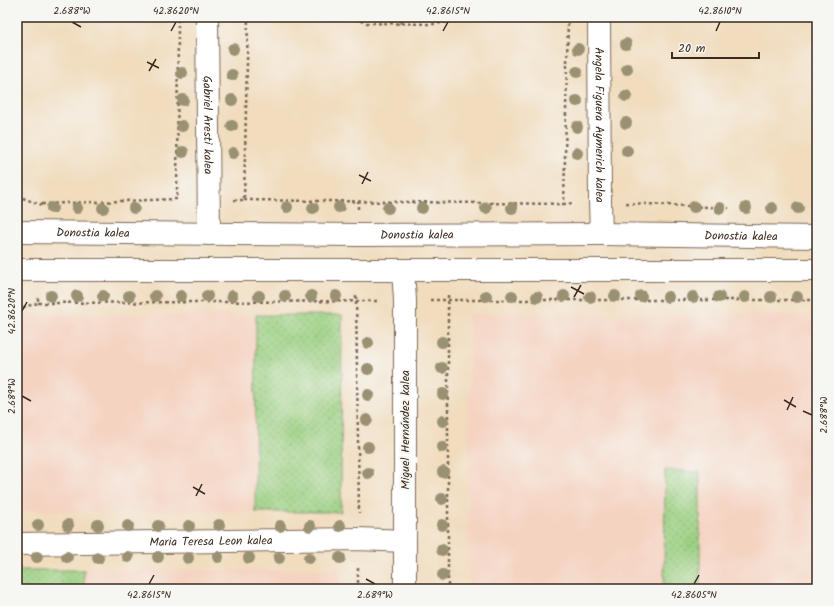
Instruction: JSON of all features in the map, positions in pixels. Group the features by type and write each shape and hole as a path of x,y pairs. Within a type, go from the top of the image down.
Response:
{"street":[{"name":"Gabriel Aresti kalea","path":"207,17 209,234"},
{"name":"Angela Figuera Aymerich kalea","path":"599,17 601,234"},
{"name":"Donostia kalea","path":"17,232 357,235 601,234 817,237"},
{"path":"17,270 817,270"},
{"name":"Miguel Hernández kalea","path":"403,270 405,308 405,589"},
{"name":"Maria Teresa Leon kalea","path":"17,544 359,539 405,541"}],"path":[{"path":"42,204 177,199 178,17"},
{"path":"244,200 248,17"},
{"path":"349,17 367,23 401,24 433,24 484,17"},
{"path":"401,17 401,24"},
{"path":"209,199 564,204"},
{"path":"357,235 358,202"},
{"path":"449,235 451,203"},
{"path":"626,203 729,208"},
{"path":"356,270 359,539 358,589"},
{"path":"448,271 448,589"}],"shaded area":[{"path":"17,314 342,315 341,512 17,511"},
{"path":"469,314 817,315 817,589 468,589"},
{"path":"17,570 340,570 340,589 17,589"}],"green space":[{"path":"256,315 342,315 341,512 255,512"},
{"path":"665,470 700,472 700,589 664,589"},
{"path":"17,570 84,570 84,589 17,589"}]}
